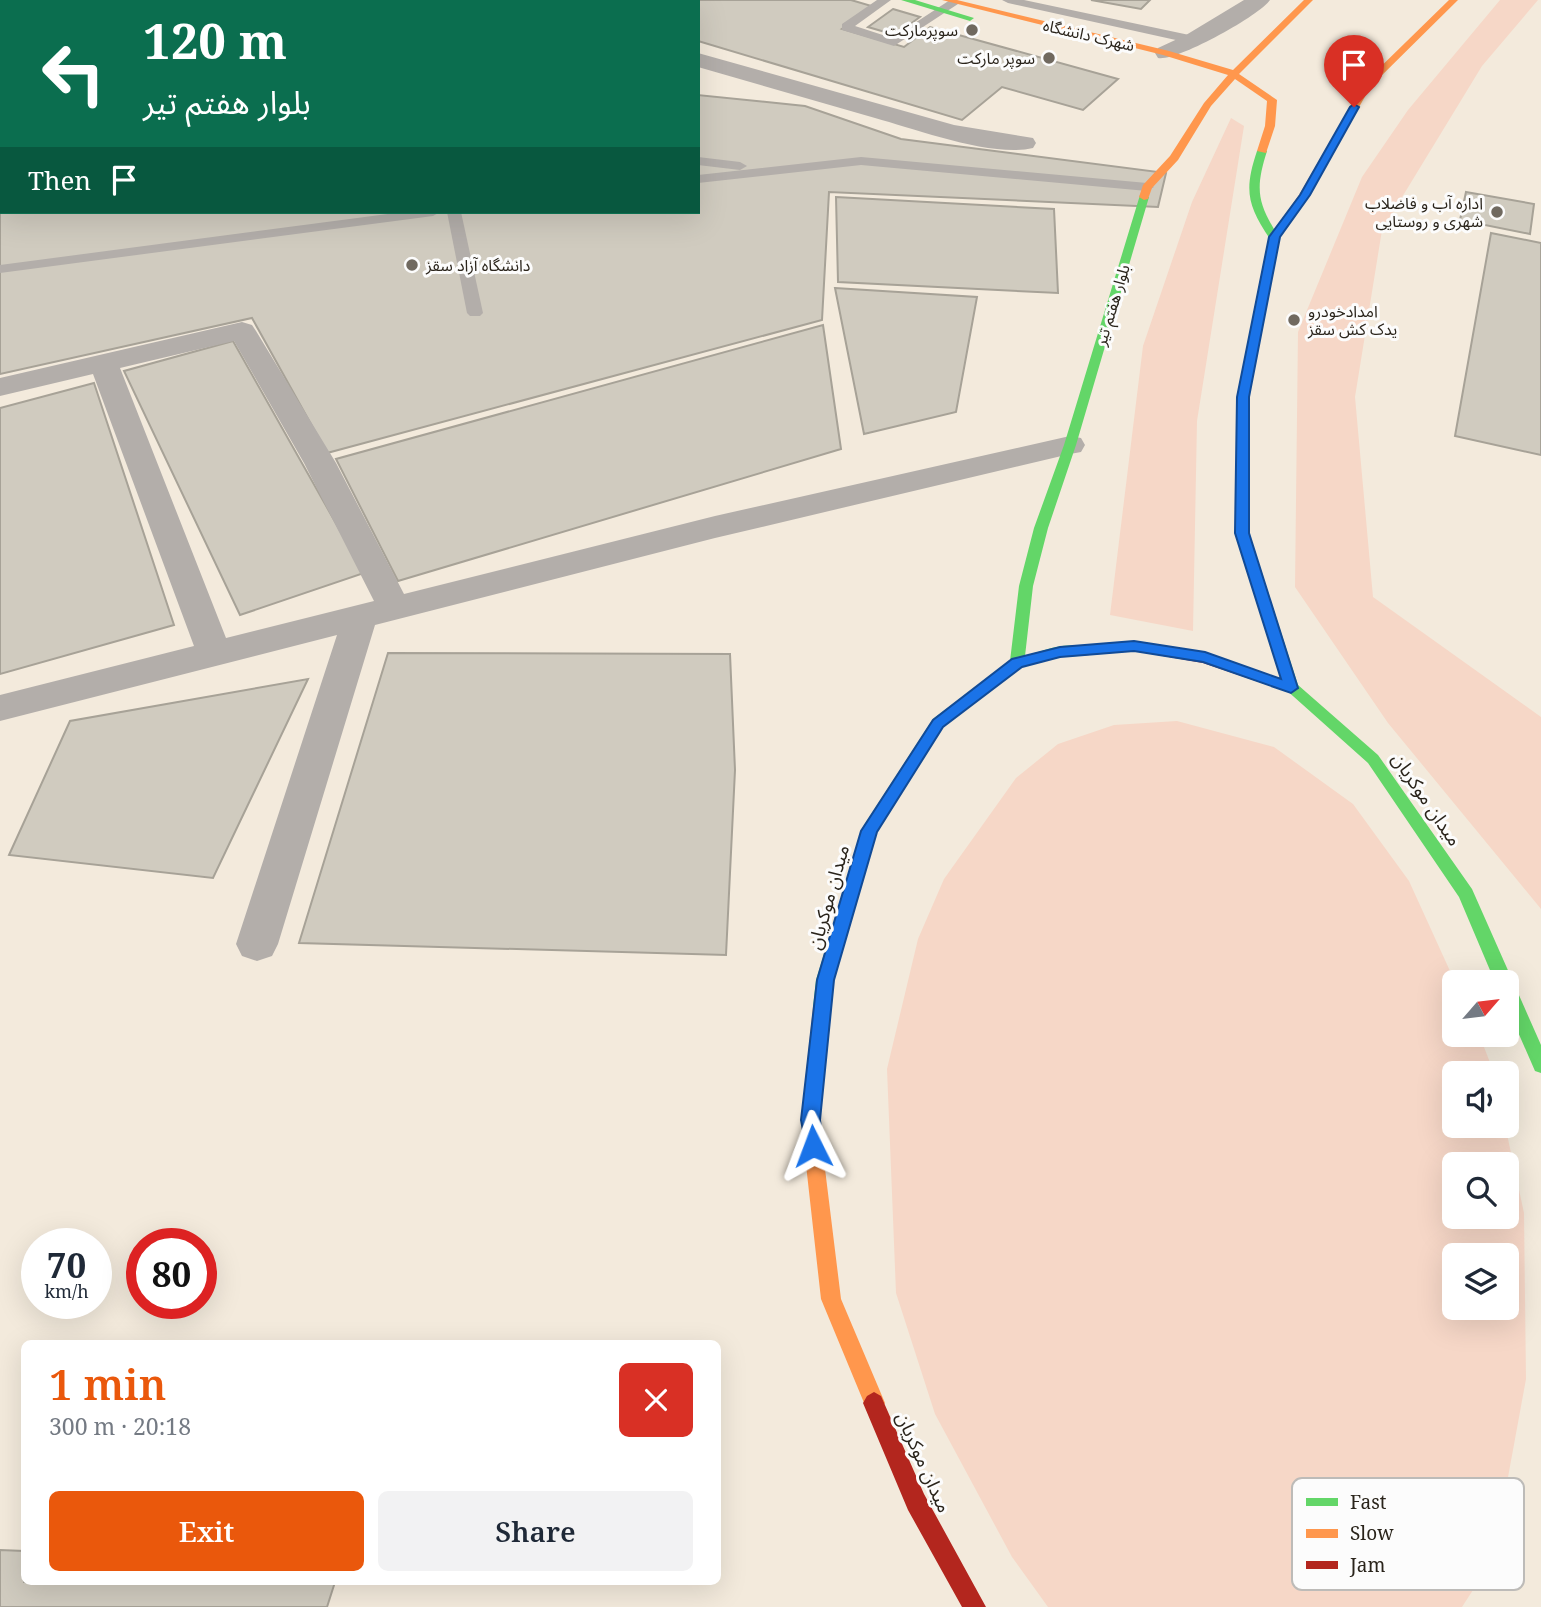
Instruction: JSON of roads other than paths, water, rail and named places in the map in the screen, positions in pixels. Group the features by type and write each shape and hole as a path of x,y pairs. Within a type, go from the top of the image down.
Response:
{"main road":[{"path":"905,0 948,5 1170,62"},
{"name":"بلوار هفتم تیر","path":"1017,663 1026,586 1041,528 1070,445 1147,187 1166,173 1202,103 1309,0"},
{"path":"1291,688 1242,533 1243,397 1274,237 1304,195 1367,85 1454,0"},
{"name":"شهرک دانشگاه","path":"948,5 1135,46 1170,62 1232,74 1272,100 1274,116 1256,168 1254,205 1274,237"},
{"name":"میدان موکریان","path":"975,1607 916,1502 831,1299 810,1120 825,980 869,831 938,723 1017,663 1060,652 1134,646 1205,657 1291,688 1373,759 1466,894 1499,970"},
{"path":"1519,1012 1537,1048 1541,1065"}],"street":[{"path":"1170,62 1194,40 1259,0"},
{"path":"700,61 951,132 996,141 1024,143"},
{"path":"700,76 764,80"},
{"path":"0,387 242,331 320,463 377,614 257,944"},
{"path":"104,364 215,655"},
{"path":"0,708 715,527 1070,445"}],"lane":[{"path":"885,0 846,27 894,42 948,5"},
{"path":"1008,0 1194,40"},
{"path":"700,161 774,170"},
{"path":"700,179 861,161 1147,187"},
{"path":"0,269 418,214"},
{"path":"454,214 475,313"}],"place":[{"name":"سوپرمارکت","path":"972,30"},
{"name":"سوپر مارکت","path":"1049,58"},
{"name":"اداره آب و فاضلاب شهری و روستایی","path":"1497,212"},
{"name":"دانشگاه آزاد سقز","path":"412,265"},
{"name":"امدادخودرو یدک کش سقز","path":"1294,320"}]}
